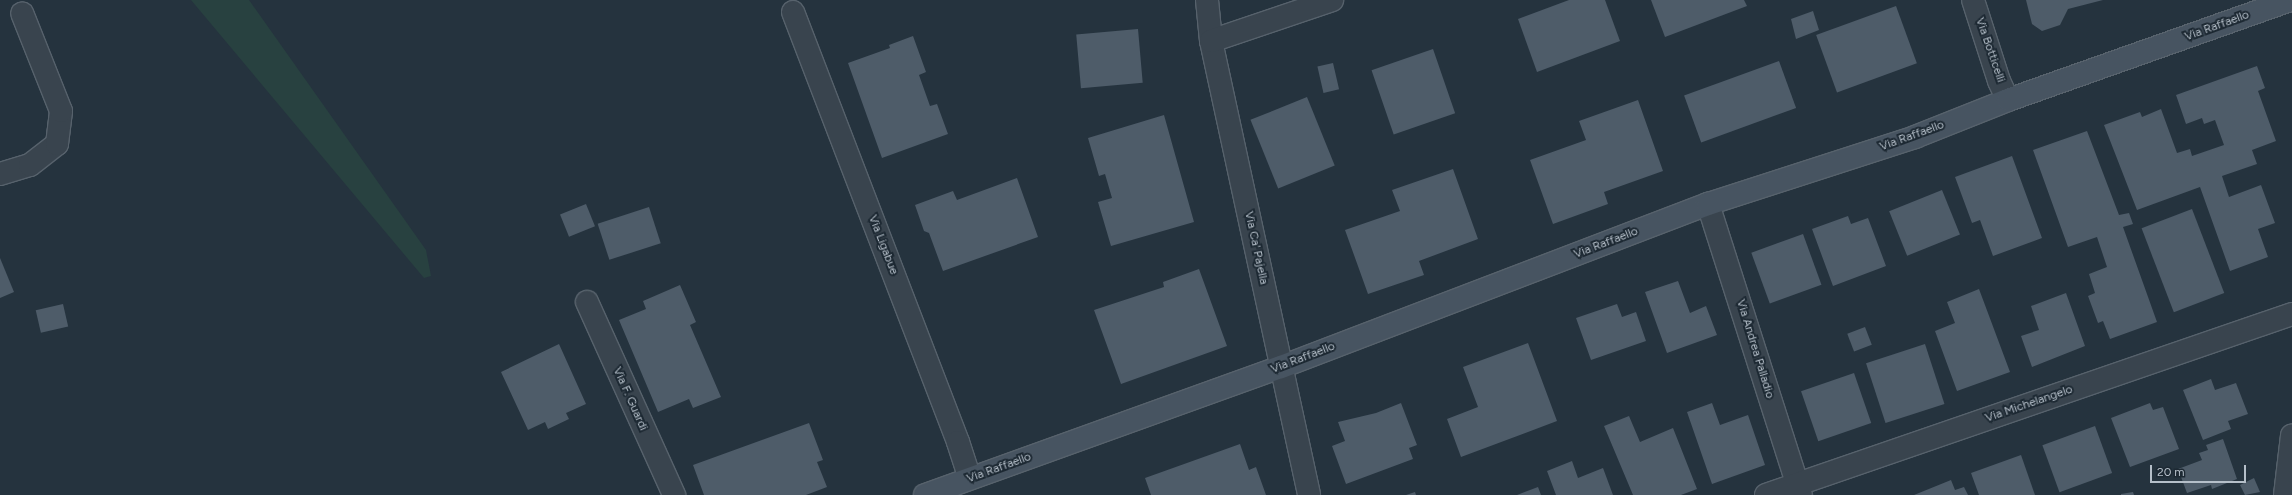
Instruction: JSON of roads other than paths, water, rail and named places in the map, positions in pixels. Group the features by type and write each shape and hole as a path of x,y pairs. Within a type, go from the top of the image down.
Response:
{"main road":[{"name":"Via Raffaello","path":"925,495 1281,367 1708,204 1915,137 2008,100 2290,0"}],"street":[{"name":"Via Ca' Pajella","path":"1207,0 1211,41 1309,495"},
{"path":"1211,41 1332,0"},
{"name":"Via Botticelli","path":"1973,0 1999,81 2008,100"},
{"name":"Via Ligabue","path":"793,12 958,442 970,478"},
{"path":"0,174 30,165 56,144 61,111 22,13"},
{"name":"Via Andrea Palladio","path":"1708,204 1799,489"},
{"name":"Via F. Guardi","path":"587,302 674,495"},
{"name":"Via Michelangelo","path":"1766,495 1799,489 2292,314"},
{"path":"2286,495 2292,435"}]}
